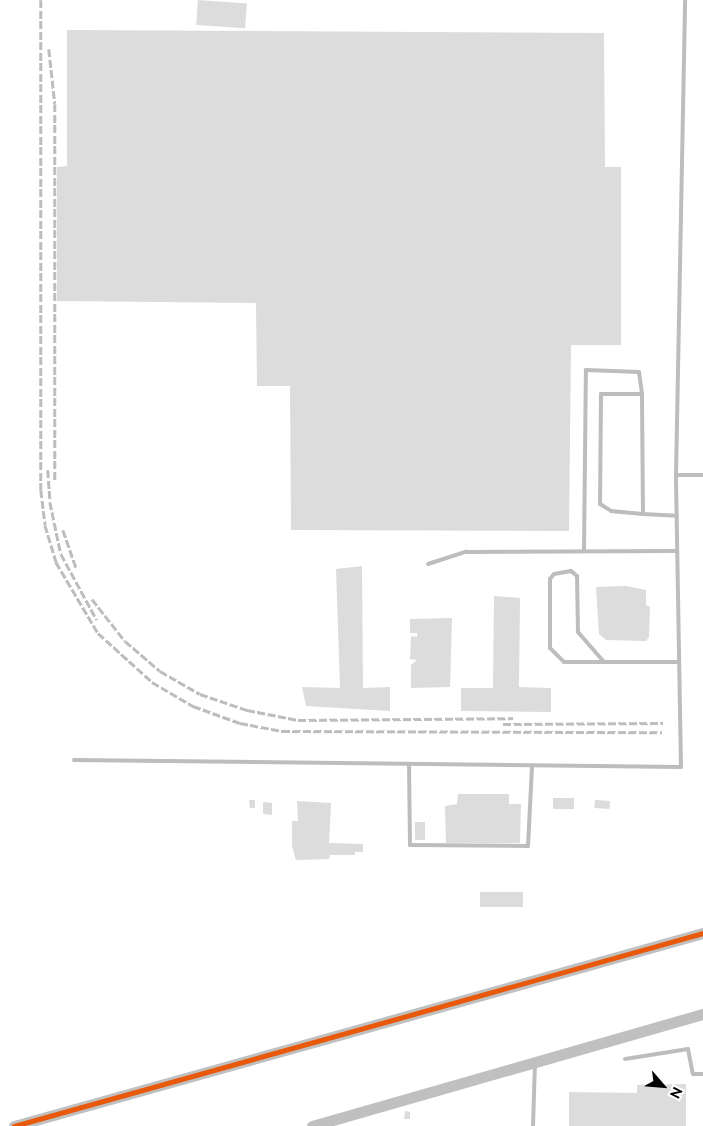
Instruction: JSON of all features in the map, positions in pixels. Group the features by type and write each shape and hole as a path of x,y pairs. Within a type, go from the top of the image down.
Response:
{"street":[{"path":"14,1126 703,933"},
{"path":"312,1126 535,1064 703,1014"}],"lane":[{"path":"74,760 681,767 676,475 685,0"},
{"path":"584,551 586,370 639,372 642,394 643,514"},
{"path":"642,394 601,394 600,504 611,511 676,516"},
{"path":"676,475 703,475"},
{"path":"428,564 466,552 677,551"},
{"path":"604,662 578,632 577,576 571,572 554,574 550,589 550,648 553,654 564,662 604,662 679,662"},
{"path":"409,764 410,845 528,846 532,766"},
{"path":"624,1060 688,1050 693,1074 703,1074"},
{"path":"533,1126 535,1064"}],"building":[{"path":"198,0 247,3 245,28 196,25"},
{"path":"67,30 604,33 605,167 621,167 621,345 571,345 569,531 291,530 290,386 257,386 256,303 57,301 57,167 67,166"},
{"path":"362,566 363,688 390,687 390,711 306,706 302,687 340,688 336,569"},
{"path":"626,586 646,590 646,605 650,607 649,637 646,641 606,640 599,634 596,587"},
{"path":"494,596 520,598 519,687 551,688 551,712 461,711 461,688 493,688"},
{"path":"452,618 450,687 411,688 411,665 417,660 410,659 411,636 417,637 417,633 410,633 410,619"},
{"path":"458,794 509,794 509,804 521,804 520,843 446,843 445,806 457,804"},
{"path":"553,798 574,798 574,809 553,809"},
{"path":"249,800 255,800 255,808 250,808"},
{"path":"595,800 610,801 609,809 594,808"},
{"path":"297,801 331,803 329,843 363,844 363,852 355,852 355,855 330,855 329,859 296,860 292,846 292,821 298,821"},
{"path":"263,802 272,803 272,815 263,814"},
{"path":"415,822 425,822 425,840 415,840"},
{"path":"480,892 523,892 523,907 480,907"},
{"path":"686,1084 686,1126 569,1126 569,1092 637,1093 637,1085"},
{"path":"405,1111 410,1112 410,1119 404,1119"}],"railway":[{"path":"41,0 41,490 45,525 56,562 98,633 152,682 193,706 240,723 282,731 662,732"},
{"path":"49,49 55,104 55,481"},
{"path":"48,470 50,502 61,554 97,620"},
{"path":"63,530 77,570"},
{"path":"92,599 125,641 160,671 200,694 247,710 298,720 513,718"},
{"path":"503,724 663,723"}],"cycle path":[{"path":"14,1126 703,933"}]}
